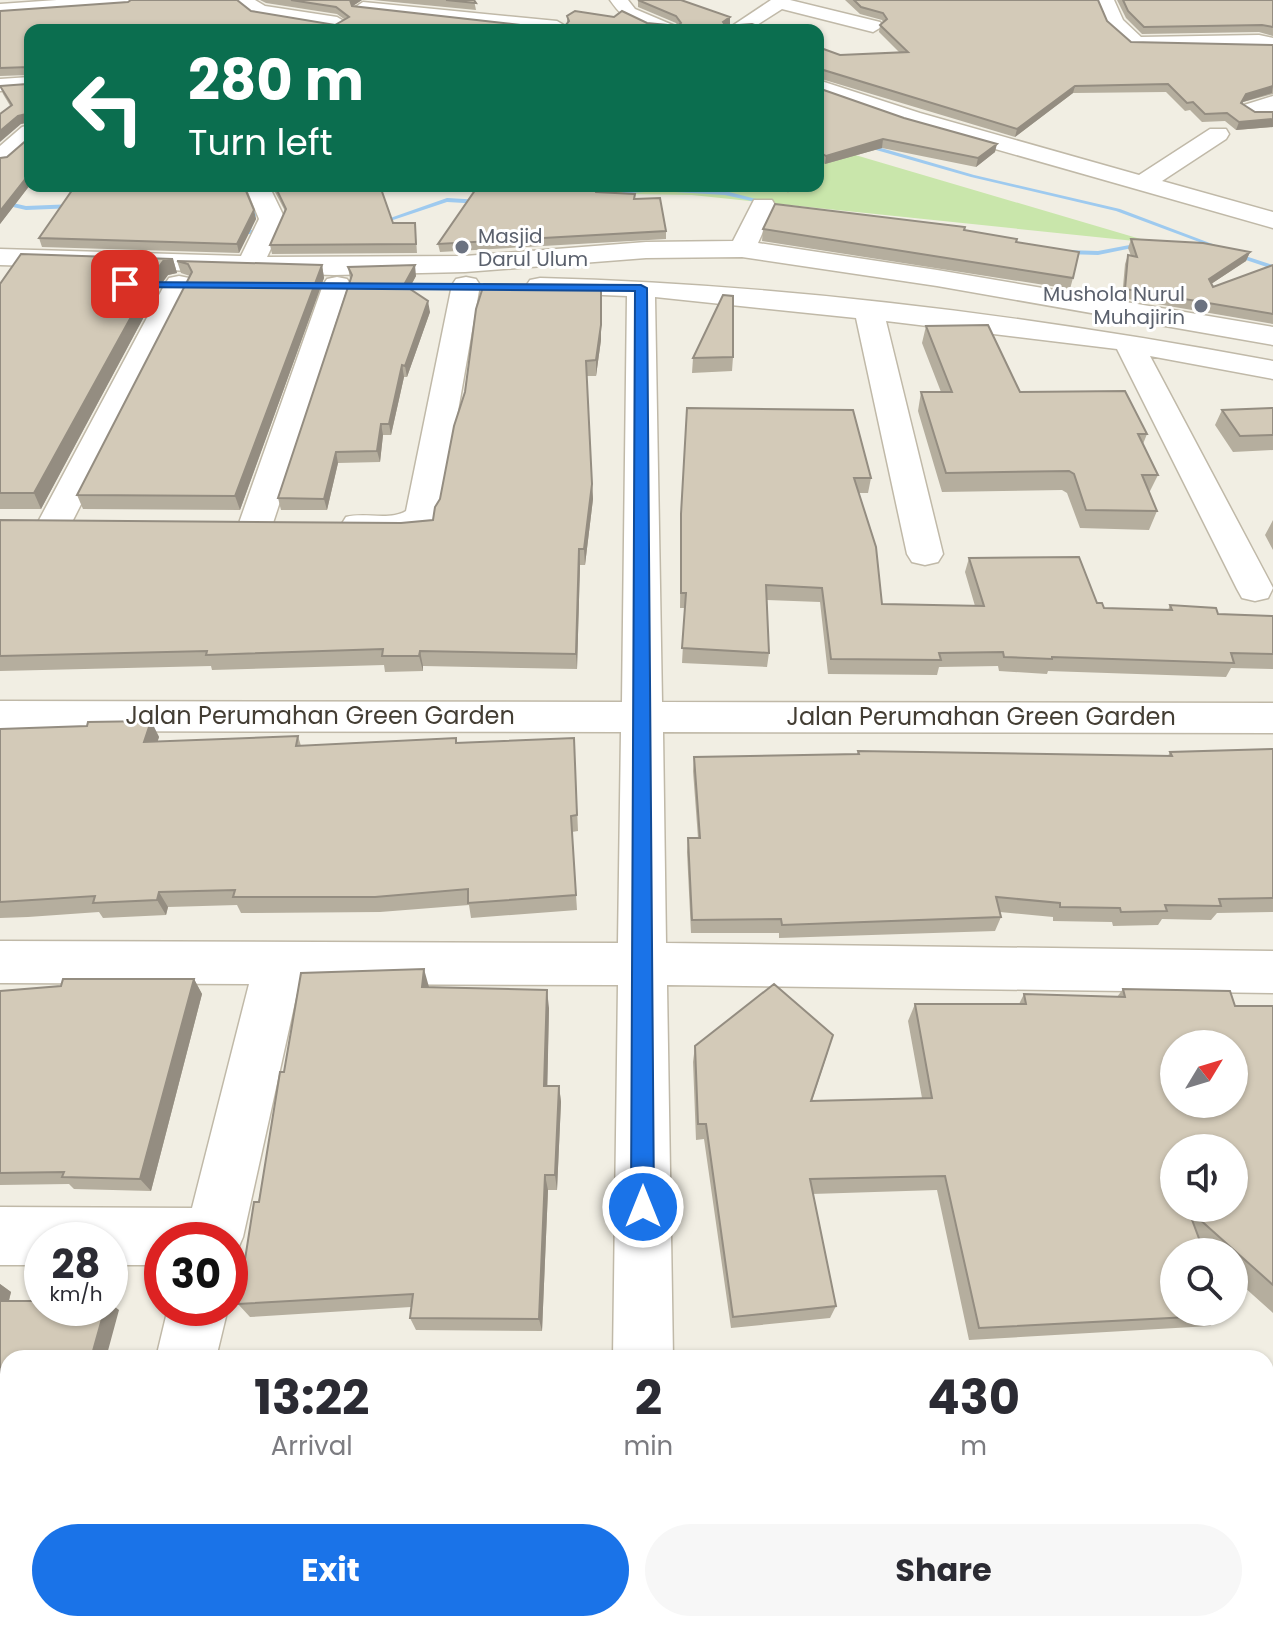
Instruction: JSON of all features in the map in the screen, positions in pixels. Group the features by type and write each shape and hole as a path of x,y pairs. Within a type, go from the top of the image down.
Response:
{"street":[{"path":"242,0 260,11 355,11 519,24"},
{"path":"619,0 628,13 654,24"},
{"path":"1105,0 1114,22 1131,41 1259,41 1273,44"},
{"path":"746,24 779,3 873,26"},
{"path":"0,10 133,6"},
{"path":"355,11 373,24"},
{"path":"0,85 24,83"},
{"path":"824,88 912,118 1273,220"},
{"path":"1266,108 1273,127"},
{"path":"1144,182 1218,134"},
{"path":"0,158 24,137"},
{"path":"250,266 268,232 271,211 260,192"},
{"path":"742,249 763,205"},
{"path":"18,284 337,285 451,278 646,250 742,249 937,278 1273,336"},
{"path":"1,258 250,266 641,288 1128,342 1273,370"},
{"path":"330,524 404,525 417,522 423,514 451,278"},
{"path":"56,522 179,284"},
{"path":"256,523 337,285"},
{"path":"641,288 643,1350"},
{"path":"869,311 925,554"},
{"path":"1128,342 1255,589"},
{"name":"Jalan Perumahan Green Garden","path":"0,716 1273,718"},
{"path":"0,962 641,964 1273,972"},
{"path":"217,1222 279,963"},
{"path":"0,1236 144,1237"},
{"path":"188,1350 194,1326"}],"green space":[{"path":"824,146 1154,243 692,195 498,192 824,192"}],"building":[{"path":"237,0 251,11 329,24 24,24 24,67 0,68 0,11 128,2"},
{"path":"291,0 350,0 352,6 511,24 337,24 349,17 336,7"},
{"path":"446,0 474,0 476,3"},
{"path":"638,0 681,0 730,17 723,22 724,24 680,24 676,16"},
{"path":"854,0 1098,0 1107,21 1131,42 1273,45 1273,86 1246,94 1241,103 1255,112 1273,112 1273,119 1239,122 1227,113 1205,114 1193,102 1187,103 1168,84 1075,86 1017,129 824,70 824,49 840,55 908,52 880,25 887,19 883,13 861,7"},
{"path":"1123,0 1273,0 1273,27 1144,27 1128,11"},
{"path":"575,11 614,17 622,11 647,23 657,24 567,24 567,16"},
{"path":"24,84 24,114 0,131 0,114 12,105 0,86"},
{"path":"824,90 904,118 997,144 978,158 883,139 826,156"},
{"path":"24,142 24,181 0,211 0,158 7,157"},
{"path":"71,192 246,192 254,210 237,244 39,238"},
{"path":"278,192 382,192 393,223 415,223 416,244 270,245 286,209"},
{"path":"474,192 596,192 635,194 634,199 660,198 666,231 438,244"},
{"path":"775,204 965,227 964,230 1017,239 1016,242 1079,252 1073,278 763,229"},
{"path":"1131,239 1203,243 1250,252 1209,279 1213,287 1273,265 1273,314 1125,289 1128,255 1137,257"},
{"path":"21,254 173,259 164,260 158,268 34,493 0,493 0,284"},
{"path":"177,261 322,265 235,496 77,495 192,272 188,264"},
{"path":"415,265 404,285 428,301 405,366 402,365 389,424 381,424 377,451 336,452 324,499 278,498 352,275 348,267"},
{"path":"484,284 601,285 601,325 596,360 586,361 592,484 584,549 579,549 576,654 420,651 419,656 382,656 383,649 206,655 207,651 0,656 0,520 401,523 433,520 454,426 465,392 476,309"},
{"path":"723,295 733,296 733,357 693,358"},
{"path":"988,325 1020,392 1125,391 1147,434 1138,434 1158,475 1142,475 1157,511 1086,510 1074,474 1069,471 946,473 921,392 952,392 926,326"},
{"path":"687,408 853,410 871,478 854,478 876,547 882,604 984,606 969,558 1079,557 1097,603 1102,603 1104,608 1172,610 1170,605 1216,608 1218,614 1273,616 1273,654 1231,653 1234,663 1004,657 1003,652 939,653 941,660 831,659 822,588 766,585 769,653 682,648 686,593 681,593 681,514"},
{"path":"1273,408 1273,435 1240,436 1222,410"},
{"path":"151,721 144,742 298,736 296,746 456,738 456,743 574,738 577,815 571,816 576,895 468,903 468,889 375,897 233,897 235,890 159,892 157,900 93,903 95,896 0,902 0,729"},
{"path":"1273,749 1273,898 1219,899 1221,906 1165,905 1167,911 1121,912 1120,908 1060,907 1060,903 996,897 1001,917 782,925 781,919 692,920 688,838 700,838 694,757 859,754 858,751 1172,756 1170,752"},
{"path":"424,969 422,987 547,990 544,1086 559,1086 555,1175 545,1175 539,1319 410,1318 413,1294 248,1303 248,1240 254,1202 259,1202 280,1072 284,1072 301,973"},
{"path":"63,979 194,979 140,1179 62,1177 64,1172 0,1173 0,991 61,986"},
{"path":"774,984 833,1035 811,1101 932,1098 915,1004 1026,1004 1024,994 1125,997 1123,989 1230,991 1235,1006 1273,1006 1273,1285 1248,1263 1248,1238 1220,1238 1203,1222 1248,1222 1248,1134 1160,1134 1160,1222 1193,1222 1199,1238 1160,1238 1160,1319 979,1328 945,1176 810,1179 836,1306 733,1317 706,1124 698,1124 695,1046"},
{"path":"0,1301 24,1301 24,1326 100,1326 93,1350 0,1350"}],"waterway":[{"path":"864,145 973,176 1118,210 1220,248"},
{"path":"256,192 254,212 247,232 267,233"},
{"path":"611,199 628,192"},
{"path":"708,192 769,203"},
{"path":"379,223 447,200 482,202"},
{"path":"0,202 26,208 75,206"},
{"path":"1066,252 1098,253 1140,245"},
{"path":"1233,254 1273,267"}],"place":[{"name":"Masjid Darul Ulum","path":"462,247"},
{"name":"Mushola Nurul Muhajirin","path":"1201,306"}],"route":[{"path":"125,284 641,288 643,1207"}]}
